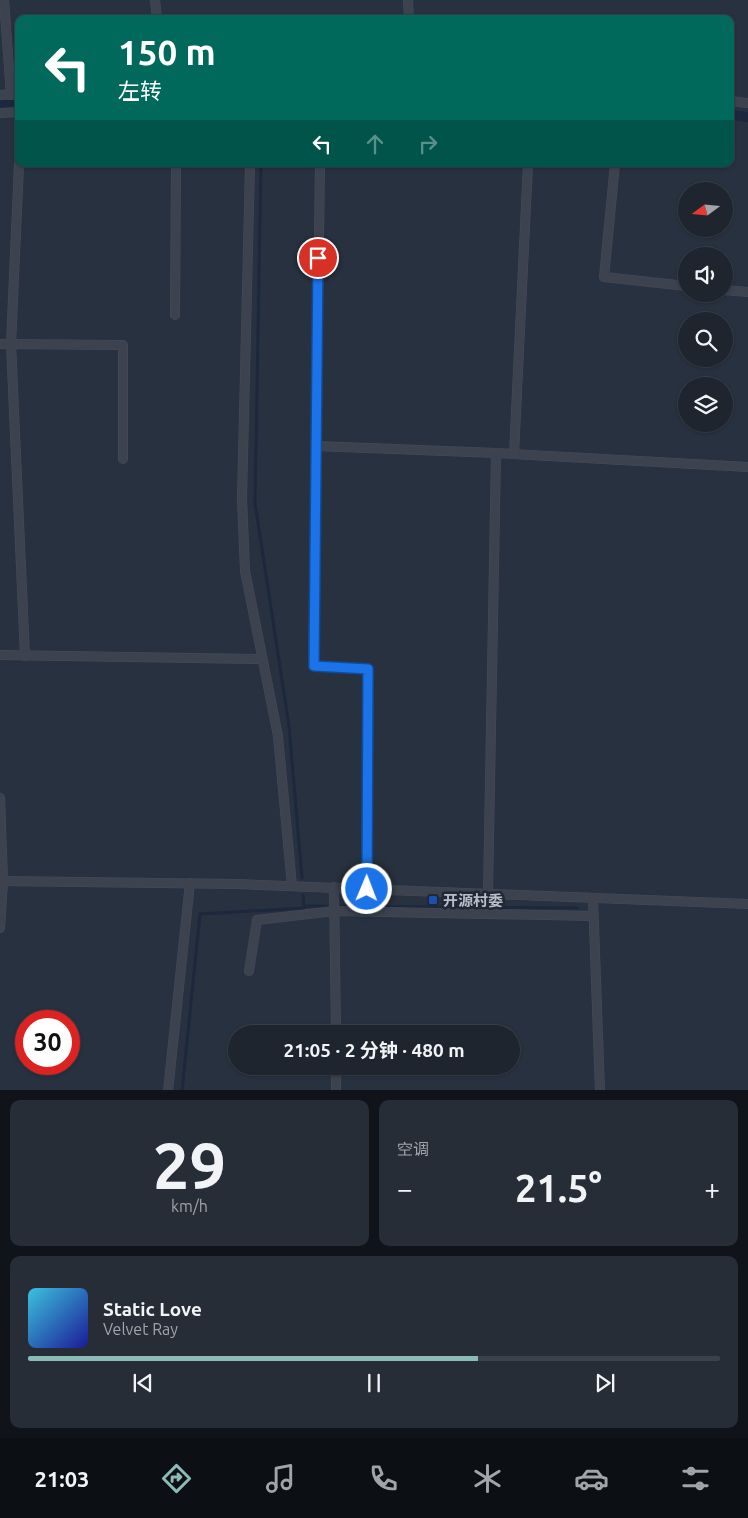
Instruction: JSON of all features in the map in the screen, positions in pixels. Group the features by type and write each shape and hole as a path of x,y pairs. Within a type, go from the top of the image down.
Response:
{"street":[{"path":"0,95 15,95 4,0"},
{"path":"155,0 157,15"},
{"path":"408,0 409,15"},
{"path":"734,101 748,103"},
{"path":"0,113 15,112"},
{"path":"19,167 11,344 25,656"},
{"path":"175,315 176,167"},
{"path":"250,167 242,498 244,571 278,736 292,886"},
{"path":"320,167 314,666 368,669 367,889"},
{"path":"514,454 528,167"},
{"path":"615,167 604,278 678,285"},
{"path":"733,291 748,292"},
{"path":"0,344 123,345 123,459"},
{"path":"316,446 496,453 748,468"},
{"path":"488,893 496,453"},
{"path":"0,655 262,659"},
{"path":"0,798 2,881 0,928"},
{"path":"2,881 334,887 748,904"},
{"path":"168,1090 190,883"},
{"path":"334,887 336,1025"},
{"path":"593,898 600,1090"},
{"path":"249,971 257,920 334,906 593,916"},
{"path":"336,1075 336,1090"}],"waterway":[{"path":"0,105 15,105"},
{"path":"734,115 748,117"},
{"path":"261,167 255,503 289,726 302,878"},
{"path":"182,1090 200,914 304,908 303,895"},
{"path":"304,906 578,908"}],"place":[{"name":"开源村委","path":"433,900"}],"route":[{"path":"318,258 314,666 368,669 367,889"}]}
